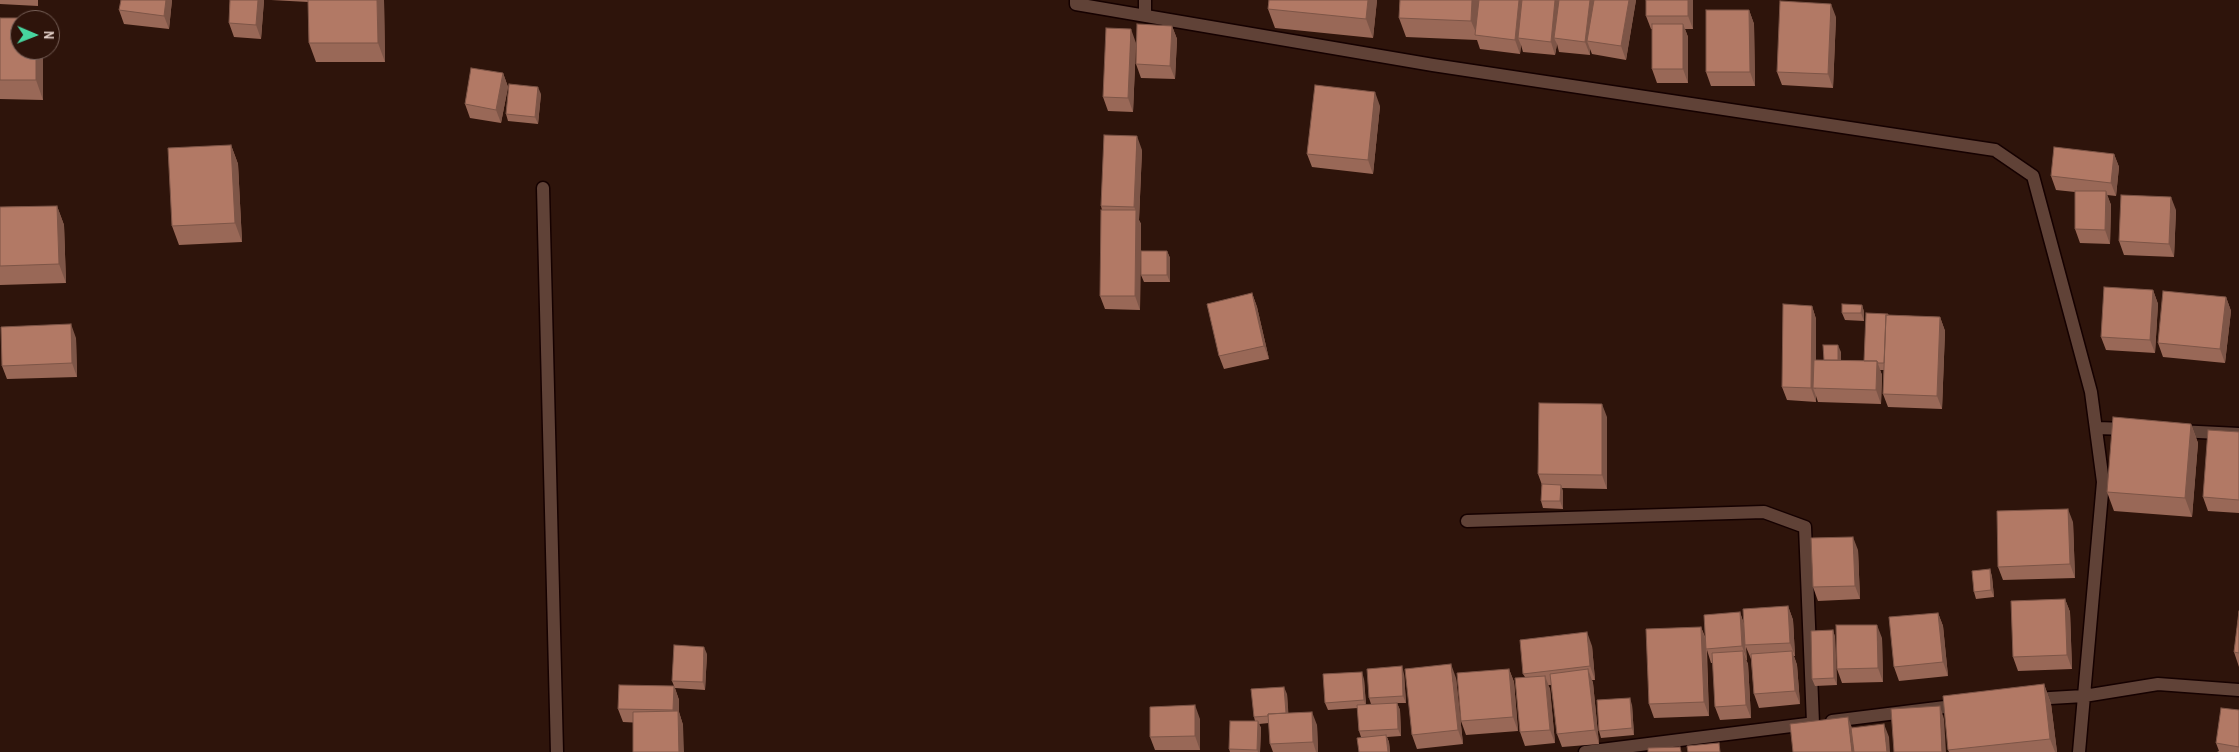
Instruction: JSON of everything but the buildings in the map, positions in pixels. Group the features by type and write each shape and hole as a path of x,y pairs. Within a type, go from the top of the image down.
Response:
{"street":[{"path":"1076,0 1076,4 1433,64 1995,150 2033,176 2091,392 2103,482 2079,752"},
{"path":"1145,0 1145,15"},
{"path":"544,188 557,752"},
{"path":"2096,428 2144,430"},
{"path":"2163,430 2239,434"},
{"path":"1467,521 1764,512 1805,527 1813,723"},
{"path":"2016,700 2084,696 2158,684 2239,690"},
{"path":"1586,752 1977,703"}]}
